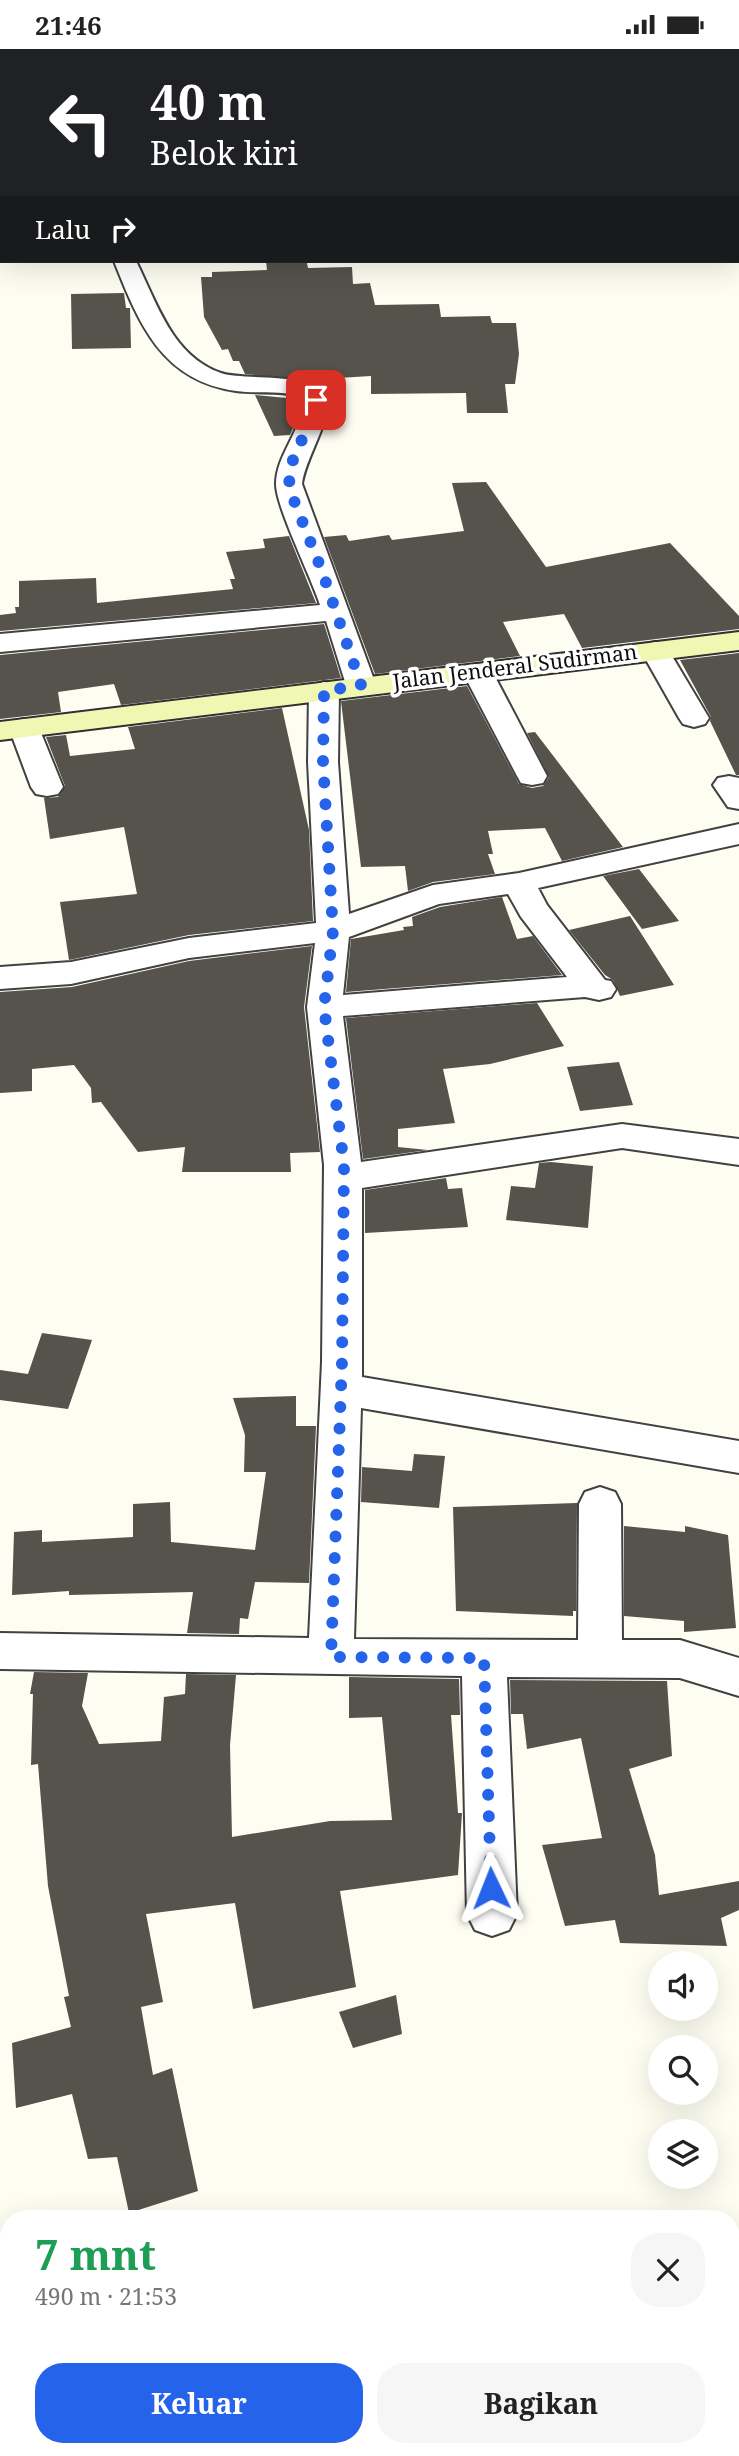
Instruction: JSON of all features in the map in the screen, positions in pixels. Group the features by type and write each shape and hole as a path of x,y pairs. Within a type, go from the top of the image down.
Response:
{"main road":[{"name":"Jalan Jenderal Sudirman","path":"12,730 361,685 739,641"}],"street":[{"path":"126,263 153,320 174,354 195,371 217,380 302,388 313,393 316,400 311,419 290,467 289,488 361,685"},
{"path":"0,643 335,612"},
{"path":"655,651 694,718"},
{"path":"478,673 532,776"},
{"path":"324,691 323,762 333,931 324,1007 343,1178 341,1389 331,1657"},
{"path":"12,730 47,787"},
{"path":"0,978 71,972 189,948 333,931 433,895 519,883 739,834"},
{"path":"324,1007 595,987 533,910 519,883"},
{"path":"343,1178 621,1136 739,1151"},
{"path":"341,1389 739,1457"},
{"path":"600,1504 600,1658"},
{"path":"0,1651 331,1657 680,1658 739,1677"},
{"path":"484,1658 492,1914"}],"building":[{"path":"266,263 307,263 308,268 352,267 353,284 370,283 375,305 439,304 441,317 490,316 492,323 516,323 519,354 515,384 505,384 508,413 467,413 466,393 371,394 371,376 305,380 245,374 239,361 233,361 228,349 222,350 204,317 201,277 212,277 212,272 267,270"},
{"path":"124,293 126,308 130,308 131,348 72,349 71,294"},
{"path":"255,395 298,399 297,419 290,435 274,436"},
{"path":"486,482 546,567 670,543 739,616 739,629 582,648 564,614 503,622 520,656 375,674 324,537 346,535 349,541 389,535 392,540 464,531 452,483"},
{"path":"289,536 316,603 0,631 0,615 16,613 15,607 19,607 19,581 96,578 97,603 233,589 230,579 235,579 226,552 265,548 263,539"},
{"path":"324,624 341,678 121,705 114,684 58,692 61,712 0,719 0,655"},
{"path":"739,653 739,775 736,775 710,721 711,717 680,660"},
{"path":"467,686 519,784 532,788 543,786 549,777 527,733 535,732 623,847 562,861 545,828 488,831 493,854 488,854 495,874 433,882 408,891 405,866 361,867 341,701"},
{"path":"282,708 309,830 313,921 189,935 69,960 60,902 137,894 124,827 50,839 44,798 58,797 65,786 46,737 66,735 70,756 135,749 128,727"},
{"path":"639,869 679,921 642,929 603,876"},
{"path":"502,897 517,939 533,936 562,975 346,992 351,939 404,930 403,927 413,926 412,917 440,907"},
{"path":"630,916 674,985 620,996 613,980 605,975 569,930"},
{"path":"312,946 304,1007 320,1152 290,1153 291,1172 182,1172 185,1147 138,1152 101,1102 92,1103 91,1088 74,1065 32,1069 32,1091 0,1093 0,992 72,987 189,961"},
{"path":"537,1003 564,1046 490,1064 443,1069 455,1123 398,1129 398,1147 428,1150 363,1159 346,1018"},
{"path":"619,1062 633,1105 580,1111 567,1067"},
{"path":"539,1163 593,1166 588,1228 506,1220 511,1186 535,1188"},
{"path":"446,1178 448,1189 462,1188 468,1227 365,1233 365,1190"},
{"path":"42,1333 92,1340 68,1409 0,1400 0,1370 28,1374"},
{"path":"296,1396 296,1426 316,1426 309,1583 255,1582 248,1619 240,1618 239,1634 187,1633 193,1592 69,1595 69,1591 12,1595 14,1532 42,1530 42,1542 133,1537 133,1504 170,1502 171,1542 255,1550 266,1472 244,1472 245,1435 233,1398"},
{"path":"414,1454 445,1456 439,1508 361,1502 362,1467 412,1471"},
{"path":"577,1503 576,1611 573,1611 573,1616 456,1611 453,1507"},
{"path":"624,1526 685,1532 685,1526 728,1535 736,1628 684,1632 684,1621 624,1616"},
{"path":"34,1672 88,1673 82,1706 99,1744 161,1741 164,1697 185,1694 186,1674 236,1675 230,1745 232,1837 330,1821 392,1820 382,1717 349,1718 349,1677 459,1679 460,1715 451,1715 458,1813 462,1813 458,1875 340,1891 356,1987 253,2009 235,1903 146,1914 163,2002 141,2007 153,2075 172,2068 198,2191 138,2210 128,2210 117,2157 88,2159 72,2094 16,2108 12,2043 71,2027 64,1997 69,1996 48,1886 38,1764 31,1765 33,1694 30,1694"},
{"path":"510,1680 667,1681 672,1756 629,1769 655,1855 659,1895 739,1881 739,1910 721,1918 727,1946 620,1943 615,1920 565,1926 542,1845 602,1838 581,1738 527,1749 523,1714 511,1714"},
{"path":"396,1995 402,2034 353,2048 339,2012"}],"route":[{"path":"316,400 311,419 290,467 289,488 322,571 361,685 324,691 323,762 333,931 324,1007 344,1165 342,1362 331,1657 484,1658 491,1888"}]}
